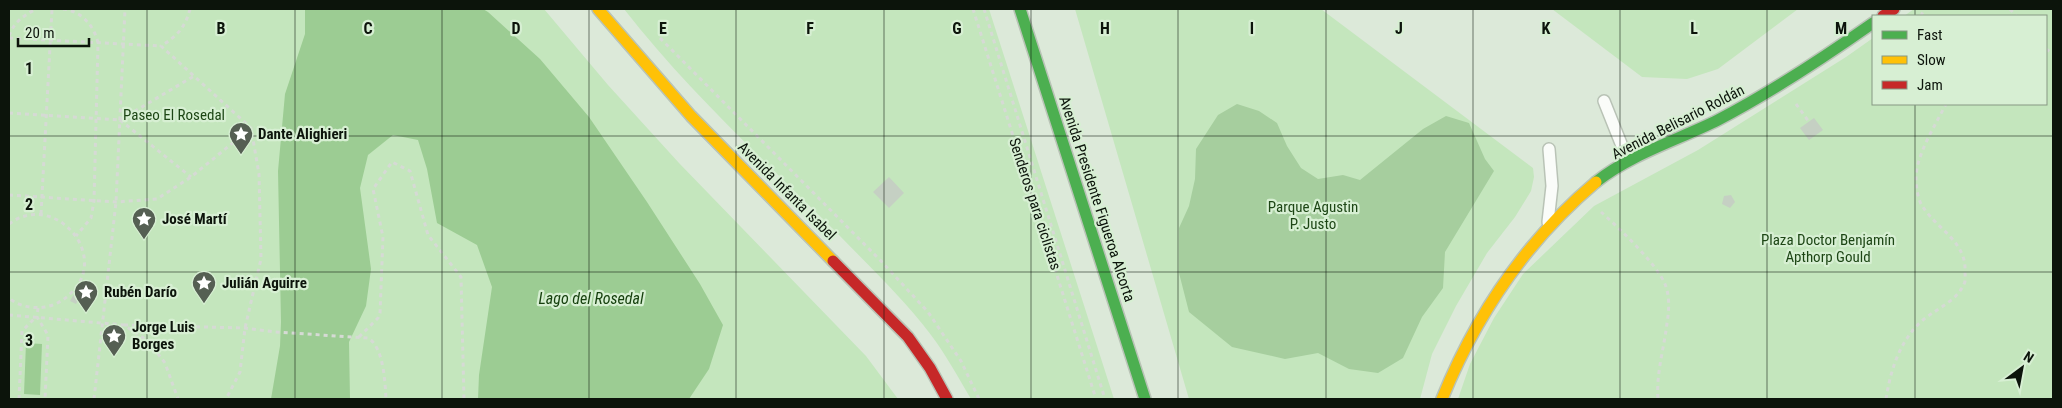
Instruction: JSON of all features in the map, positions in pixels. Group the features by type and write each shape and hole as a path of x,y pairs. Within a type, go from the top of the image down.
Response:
{"street":[{"name":"Avenida Infanta Isabel","path":"598,9 691,116 908,337 930,368 947,399"},
{"name":"Avenida Presidente Figueroa Alcorta","path":"1020,9 1145,399"},
{"name":"Avenida Belisario Roldán","path":"1442,399 1455,366 1496,290 1548,228 1604,176 1628,161 1698,129 1763,95 1872,24"}],"lane":[{"path":"1604,101 1628,161"},
{"path":"1548,228 1552,186 1549,149"}],"path":[{"path":"36,9 22,16 13,26 9,37 161,46 178,35 188,18 190,9"},
{"path":"41,214 52,9"},
{"path":"62,9 71,10 85,19 95,30 98,43 94,201 91,218 76,236"},
{"path":"94,399 116,202 124,9"},
{"name":"Senderos para ciclistas","path":"973,9 1096,399"},
{"path":"984,9 1105,399"},
{"path":"655,33 882,262 928,312 961,361 979,399"},
{"path":"161,46 251,128 259,174 261,259 245,328 240,372 226,399"},
{"path":"9,113 120,120 194,76"},
{"path":"1886,399 1894,361 1904,343 1915,327 1930,314 1946,305 1965,283 1966,266 1960,250 1951,237 1921,206 1916,177 1921,156 1946,105"},
{"path":"120,120 191,177"},
{"path":"9,195 116,202 156,198 191,177 251,128"},
{"path":"359,337 378,318 380,313 383,238 373,189 392,162 410,171 428,235 461,277 464,399"},
{"path":"1584,194 1594,206 1623,232 1666,285 1669,303 1657,384 1658,399"},
{"path":"9,224 21,217 41,214 55,218 67,225 76,236 83,256 81,277 75,290 52,306 38,308 24,306 9,298"},
{"path":"38,308 37,317 48,334 45,399"},
{"path":"9,315 124,325 245,328 275,332 359,337 372,341 385,370 386,399"},
{"path":"19,399 22,331 37,317"},
{"path":"124,325 148,341 164,363 178,399"}],"green space":[{"name":"Paseo El Rosedal","path":"9,9 544,9 608,85 679,163 866,356 898,399 9,399"},
{"path":"624,9 989,9 1114,399 971,399 952,366 909,308 673,68"},
{"name":"Parque Agustin P. Justo","path":"1075,9 1321,9 1533,168 1534,177 1531,191 1515,217 1487,253 1456,306 1432,354 1420,399 1189,399"},
{"path":"1552,9 1798,9 1718,69 1687,79 1642,77"},
{"name":"Plaza Doctor Benjamín Apthorp Gould","path":"1914,9 2053,9 2053,399 1458,399 1470,364 1494,318 1523,274 1594,206 1698,150 1872,39 1872,105 2047,105 2047,15 1905,15"},
{"path":"1237,104 1259,111 1277,123 1287,146 1301,168 1318,179 1343,175 1360,180 1423,129 1446,116 1469,123 1485,159 1494,171 1445,252 1443,288 1422,317 1403,358 1378,373 1349,369 1318,353 1285,359 1232,347 1189,312 1179,273 1179,228 1189,206 1195,179 1196,149 1218,115"}],"water":[{"name":"Lago del Rosedal","path":"305,9 483,9 540,59 589,117 700,284 723,325 709,369 689,399 478,399 479,375 492,287 477,245 437,223 427,169 418,140 393,135 368,155 360,188 371,269 366,306 349,342 350,399 271,399 280,346 281,322 278,171 285,94 305,34"},
{"path":"26,343 42,344 40,395 24,394"}],"building":[{"path":"1814,118 1823,130 1809,140 1800,128"},
{"path":"889,177 904,193 889,208 873,192"},
{"path":"1731,195 1735,202 1730,208 1722,204 1724,196"},
{"path":"77,289 82,293 76,304 70,301"}],"traffic: fast":[{"path":"1020,9 1145,399"},
{"path":"1596,182 1639,155 1718,120 1758,98 1816,62 1872,24"}],"traffic: slow":[{"path":"598,9 691,116 833,261"},
{"path":"1442,399 1471,338 1505,281 1547,229 1596,182"}],"traffic: jam":[{"path":"1885,15 1894,9"},
{"path":"833,261 908,337 930,368 947,399"}],"place":[{"name":"Dante Alighieri","path":"241,155"},
{"name":"José Martí","path":"144,240"},
{"name":"Julián Aguirre","path":"204,304"},
{"name":"Rubén Darío","path":"86,313"},
{"name":"Jorge Luis Borges","path":"114,357"}]}
